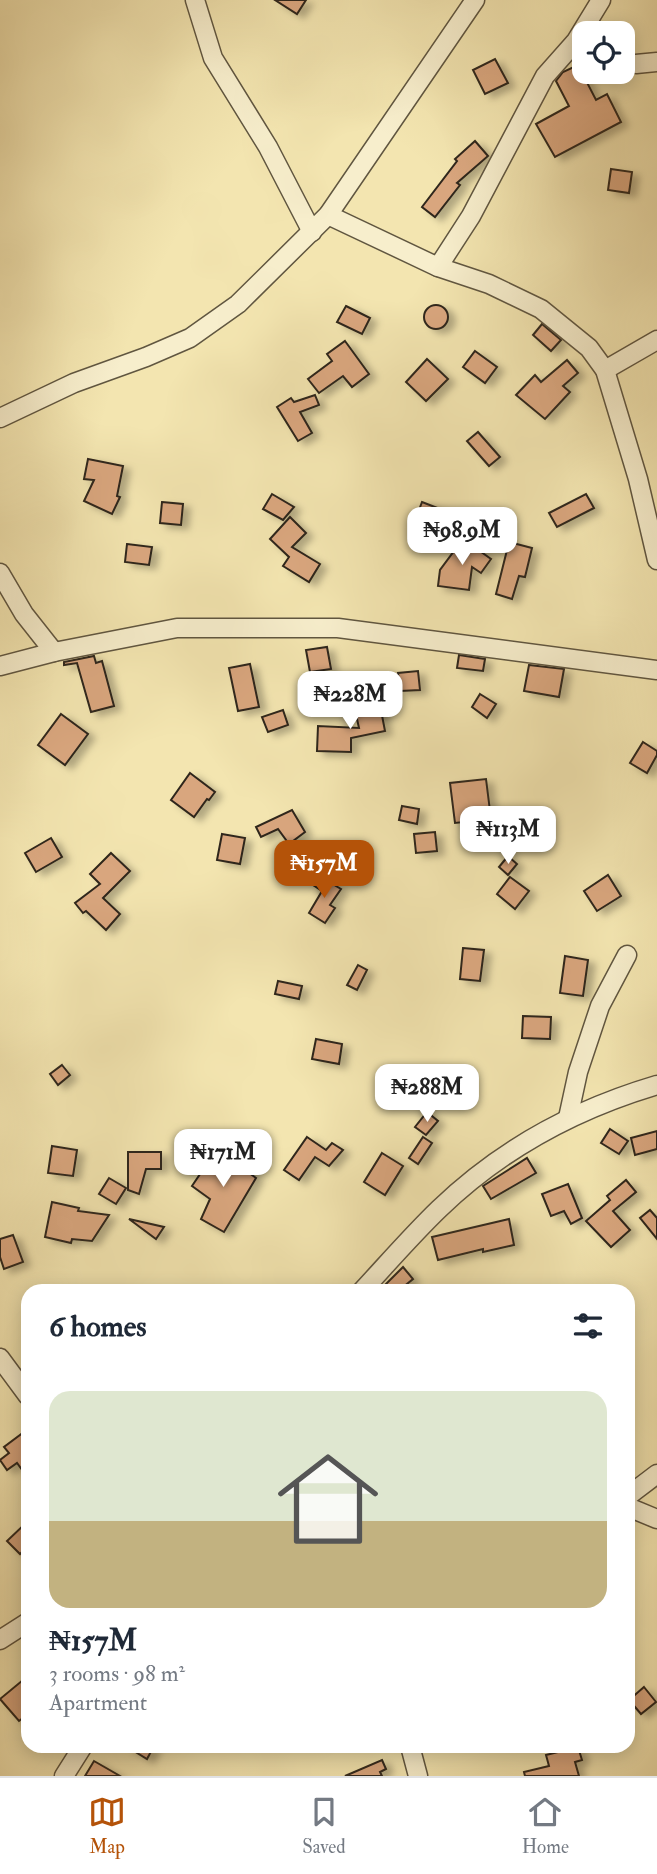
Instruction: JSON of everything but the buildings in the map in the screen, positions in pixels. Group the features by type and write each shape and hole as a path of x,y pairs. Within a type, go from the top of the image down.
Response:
{"street":[{"path":"195,0 213,58 268,147 312,232"},
{"path":"0,418 74,383 190,338 238,304 328,215 475,0"},
{"path":"438,267 471,216 545,76 576,41 601,0"},
{"path":"636,64 657,62"},
{"path":"328,215 438,267 489,284 541,309 589,348 605,370 638,479 657,560"},
{"path":"605,370 657,340"},
{"path":"0,573 24,614 54,652"},
{"path":"0,666 54,652 177,628 338,628 657,670"},
{"path":"568,1118 578,1072 600,1006 627,955"},
{"path":"369,1284 440,1208 502,1157 568,1118 657,1085"},
{"path":"0,1358 21,1386"},
{"path":"635,1491 657,1474"},
{"path":"635,1510 657,1519"},
{"path":"0,1640 21,1626"},
{"path":"64,1776 79,1753"},
{"path":"412,1753 418,1776"}]}
